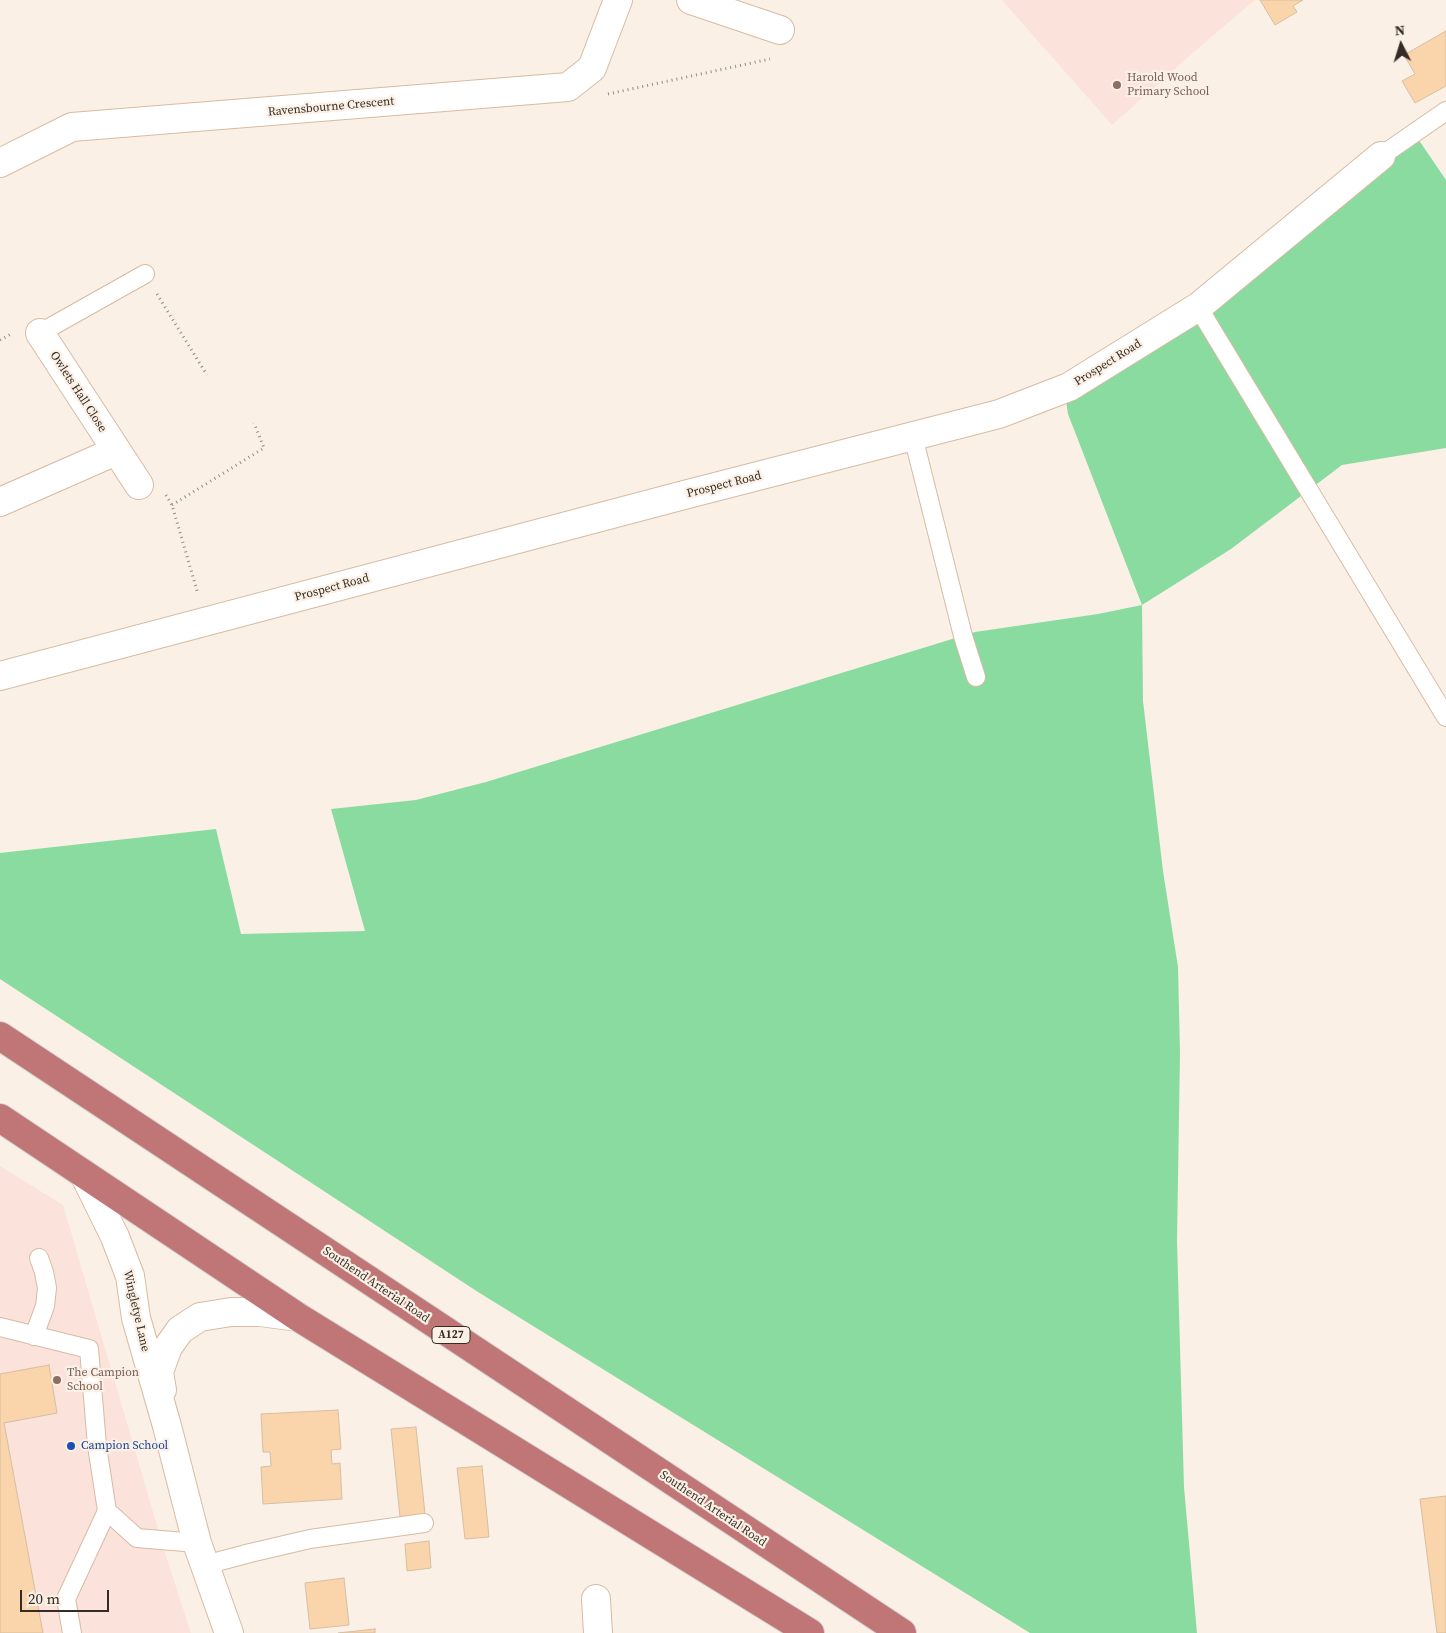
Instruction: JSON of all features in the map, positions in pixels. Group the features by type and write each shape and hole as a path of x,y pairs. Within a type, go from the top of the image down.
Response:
{"highway":[{"name":"Southend Arterial Road","path":"0,1036 902,1633"},
{"path":"0,1118 298,1317 810,1633"}],"street":[{"path":"568,87 592,68 618,0"},
{"path":"690,0 780,30"},
{"name":"Ravensbourne Crescent","path":"0,163 72,128 568,87"},
{"name":"Prospect Road","path":"0,676 999,414 1069,387 1198,307 1381,156"},
{"name":"Owlets Hall Close","path":"40,332 140,486"},
{"path":"0,502 116,451"},
{"name":"Wingletye Lane","path":"84,1174 116,1237 130,1276 136,1318 201,1554 229,1633"},
{"name":"Wingletye Lane","path":"167,1426 159,1372 168,1347 180,1330 200,1317 231,1312 260,1312 298,1317"},
{"path":"596,1599 598,1633"}],"lane":[{"path":"1381,156 1446,111"},
{"path":"40,332 145,274"},
{"path":"1198,307 1446,717"},
{"path":"913,436 976,677"},
{"path":"34,1336 45,1306 48,1288 39,1258"},
{"path":"0,1327 89,1350 98,1446 107,1511 66,1599 72,1633"},
{"path":"107,1511 137,1538 201,1554 250,1553 310,1539 424,1524"}],"path":[{"path":"568,87 607,95 772,59"},
{"path":"145,274 207,375"},
{"path":"172,505 264,448 254,423"},
{"path":"140,486 159,481 172,505 206,621"}],"shaded area":[{"name":"Harold Wood Primary School","path":"1002,0 1255,0 1112,125"},
{"name":"The Campion School","path":"0,1166 63,1205 166,1556 191,1633 0,1633"}],"green space":[{"path":"1414,133 1446,180 1446,448 1342,465 1231,549 1142,605 1068,414 1064,388"},
{"path":"1142,605 1143,701 1163,871 1178,967 1180,1053 1177,1241 1184,1487 1197,1633 1030,1633 478,1292 0,979 0,853 216,829 241,934 365,931 331,809 416,800 486,782 975,632 1098,614"}],"building":[{"path":"1260,0 1303,0 1293,6 1297,12 1275,25"},
{"path":"1446,31 1446,86 1415,103 1402,81 1415,74 1404,55"},
{"path":"49,1365 57,1413 4,1423 43,1633 0,1633 0,1374"},
{"path":"338,1410 341,1449 331,1450 332,1464 340,1463 342,1499 263,1504 261,1467 271,1466 270,1452 263,1452 261,1414"},
{"path":"416,1427 425,1514 400,1517 391,1429"},
{"path":"482,1466 489,1537 465,1539 457,1468"},
{"path":"1446,1496 1446,1633 1437,1633 1420,1499"},
{"path":"429,1541 431,1568 407,1571 405,1544"},
{"path":"344,1578 349,1625 310,1629 305,1583"},
{"path":"375,1629 375,1633 338,1633"}],"place":[{"name":"Harold Wood Primary School","path":"1117,85"},
{"name":"The Campion School","path":"57,1380"},
{"name":"Campion School","path":"71,1446"}]}
